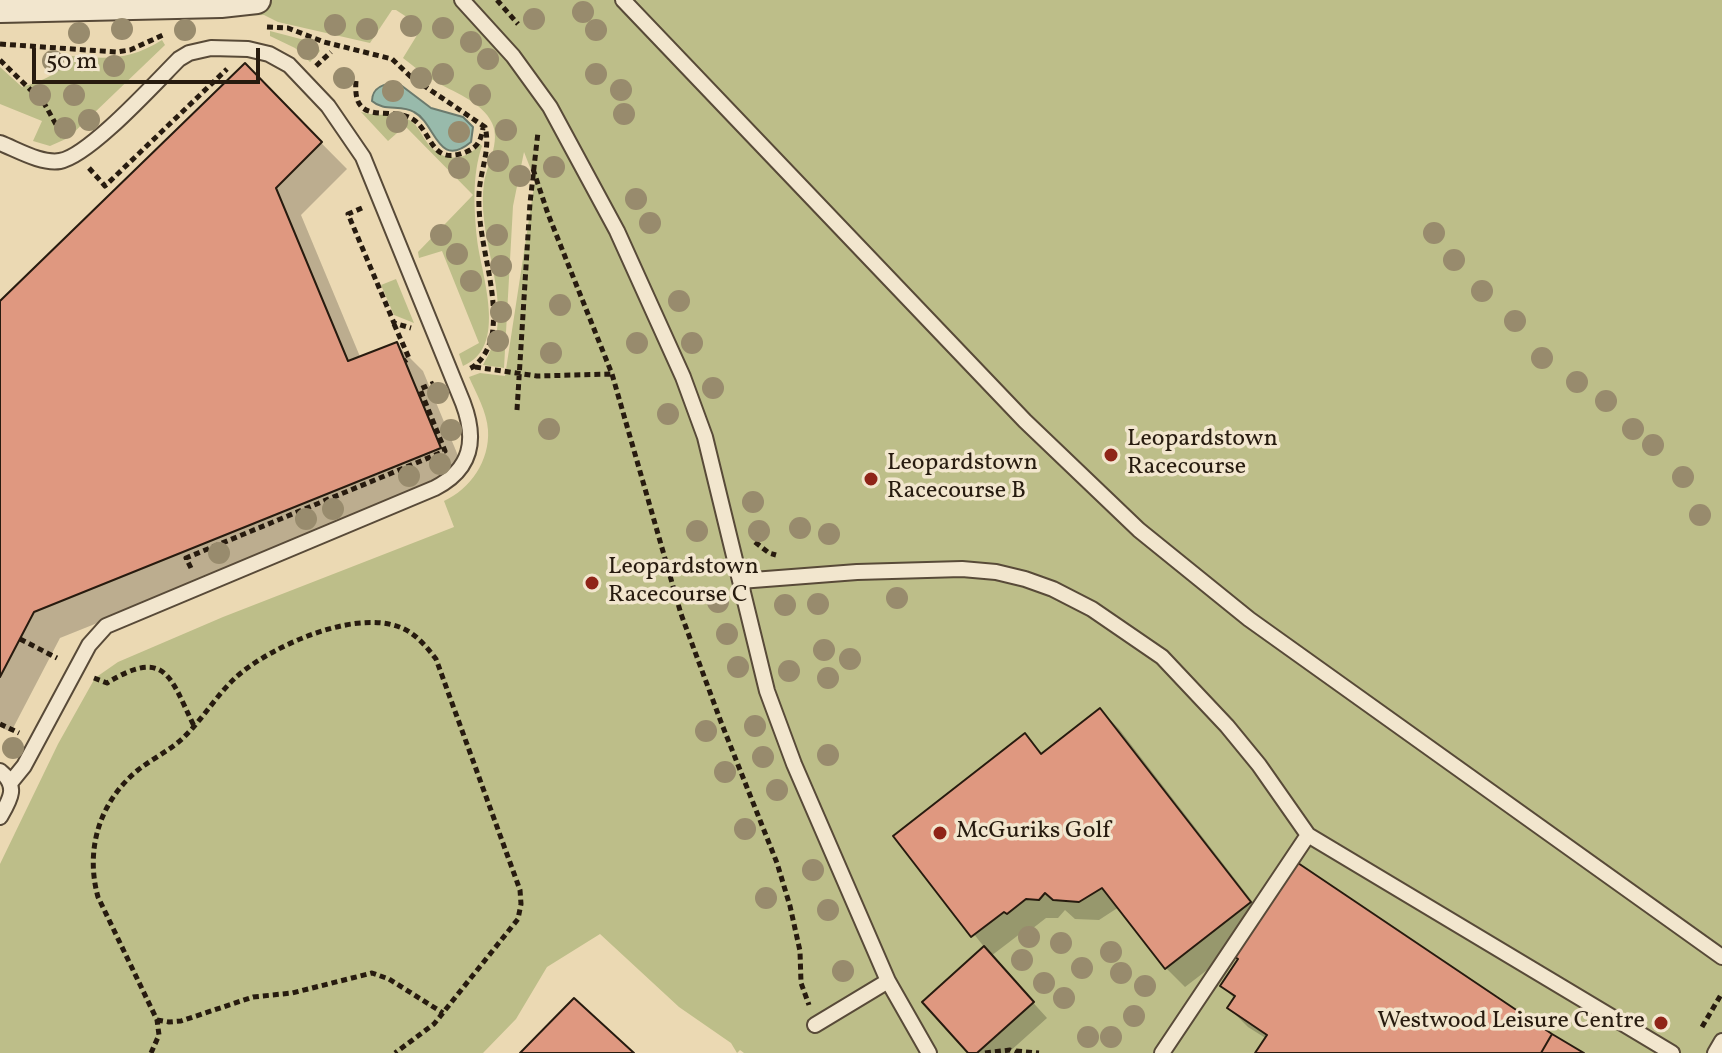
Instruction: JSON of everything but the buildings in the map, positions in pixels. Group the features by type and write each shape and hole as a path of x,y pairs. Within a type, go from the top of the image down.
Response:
{"street":[{"path":"0,9 221,4 257,0"}],"lane":[{"path":"462,0 513,56 545,99 617,231 683,377 705,437 767,691 794,764 888,981 929,1053"},
{"path":"623,0 1025,421 1139,530 1249,619 1722,957"},
{"path":"0,143 42,160 57,162 68,159 95,142 179,59 189,53 211,48 248,49 269,54 289,65 328,106 358,146 470,421 471,439 462,467 435,488 106,626 89,645 24,766 11,782"},
{"path":"740,581 857,572 962,569 996,572 1053,589 1092,609 1140,640 1172,666 1243,745 1308,835 1672,1053"},
{"path":"0,771 11,782 13,790 0,817"},
{"path":"1162,1053 1308,835"},
{"path":"815,1025 888,981"},
{"path":"1715,1053 1722,1041"}],"path":[{"path":"87,165 105,186 248,49"},
{"path":"0,60 44,103 64,138"},
{"path":"356,81 356,93 363,108 370,114 402,115 415,121 432,146 445,154 461,154 476,146 481,140 483,128 478,121"},
{"path":"517,410 533,169 545,99"},
{"path":"533,169 612,374 681,614 777,863 800,951 801,983 815,1025"},
{"path":"380,200 348,214 409,358 405,361"},
{"path":"394,323 413,328"},
{"path":"475,367 537,376 612,374"},
{"path":"429,369 435,383"},
{"path":"151,1053 159,1035 157,1020 98,897 92,861 94,837 104,815 125,782 180,740 236,677 278,649 336,627 362,623 409,631 436,659 520,890 518,919 434,1024 395,1053"},
{"path":"20,639 50,654"},
{"path":"95,678 107,683 133,669 148,666 159,668 175,687 194,726"},
{"path":"157,1020 181,1021 253,997 292,993 372,973 389,979 443,1013"},
{"path":"1701,1029 1722,993"},
{"path":"985,1053 1039,1053"}],"green space":[{"name":"Leopardstown Racecourse","path":"0,0 1722,0 1722,1053 744,1053 740,1050 737,1053 731,1043 679,1007 600,934 547,967 516,1019 483,1053 0,1053 0,864 58,744 95,678 118,662 223,617 454,527 444,501 462,489 476,473 488,441 486,416 469,377 480,373 505,376 535,180 524,152 513,206 504,368 483,365 495,339 498,312 483,202 494,130 487,115 474,103 433,80 403,58 422,27 396,10 392,10 370,43 278,22 264,15 0,24"},
{"path":"270,31 316,43 320,51 310,62 295,48 270,36"},
{"path":"162,40 165,45 68,138 50,146 33,141 42,121 0,104 0,67 22,87 50,76 72,56 119,57"},
{"path":"361,112 399,116 411,121 432,148 452,158 467,154 480,144 482,146 475,180 475,204 489,327 477,357 463,366 459,354 479,343 442,251 419,258 418,252 473,195 405,126 388,141"},
{"path":"396,279 414,323 394,315 381,285"}],"shaded area":[{"path":"398,83 431,108 463,117 473,127 471,142 451,151 438,142 414,112 372,101 374,92 380,87"}],"place":[{"name":"Leopardstown Racecourse","path":"1111,455"},
{"name":"Leopardstown Racecourse B","path":"871,479"},
{"name":"Leopardstown Racecourse C","path":"592,583"},
{"name":"McGuriks Golf","path":"940,833"},
{"name":"Westwood Leisure Centre","path":"1661,1023"}]}
